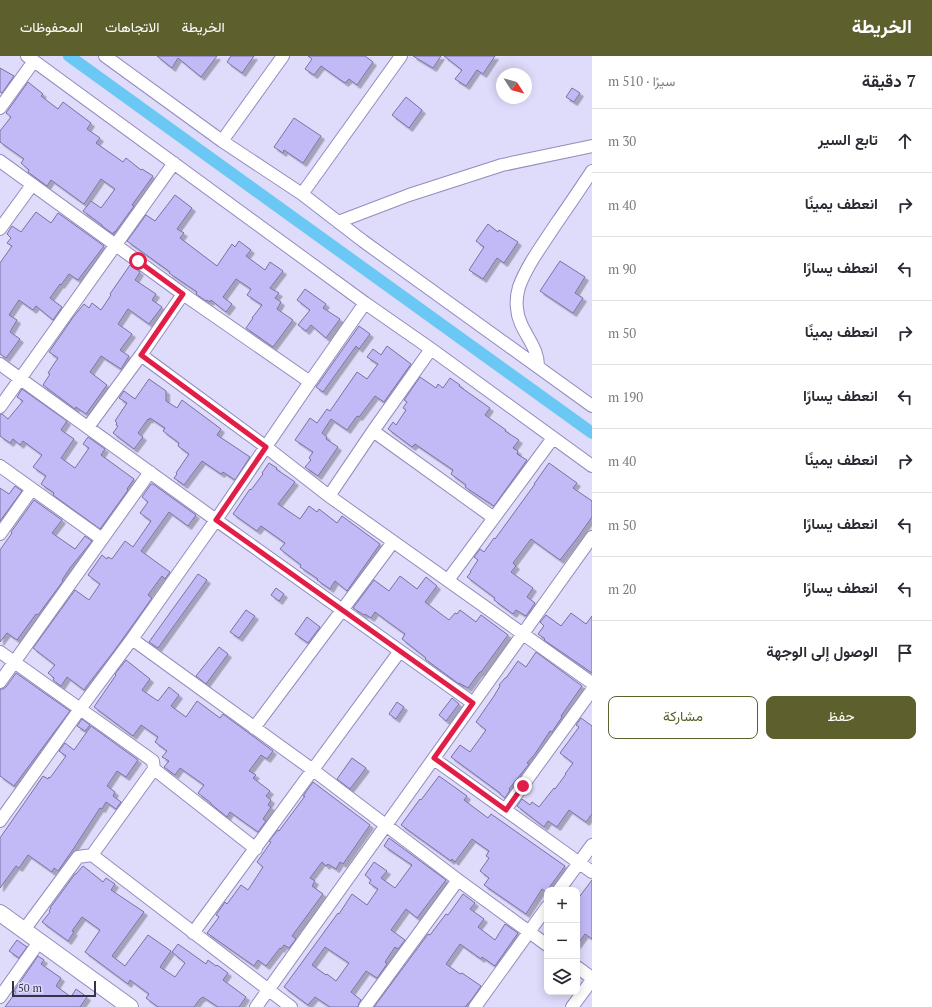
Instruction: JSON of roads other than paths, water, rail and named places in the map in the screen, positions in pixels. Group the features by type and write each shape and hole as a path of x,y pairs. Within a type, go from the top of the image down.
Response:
{"street":[{"path":"105,56 222,141 302,194 363,241 592,406"},
{"path":"222,141 283,56"},
{"path":"302,194 401,56"},
{"path":"0,108 30,59 592,466"},
{"path":"338,222 502,165 592,146"},
{"path":"0,162 183,294 310,382"},
{"path":"0,407 174,163"},
{"path":"538,367 535,349 518,317 517,295 519,287 530,265 592,172"},
{"path":"0,229 32,185"},
{"path":"88,427 141,355 183,294"},
{"path":"0,821 132,639 366,303"},
{"path":"329,496 431,349"},
{"path":"141,355 266,447 329,496 592,683"},
{"path":"0,364 473,703"},
{"path":"374,431 494,518"},
{"path":"448,580 553,438"},
{"path":"0,466 102,539"},
{"path":"0,682 150,472"},
{"path":"0,534 32,489"},
{"path":"256,1007 592,538"},
{"path":"254,728 393,542"},
{"path":"132,639 313,770 458,880 544,943"},
{"path":"193,933 400,651"},
{"path":"0,652 153,761 154,769 92,855"},
{"path":"506,810 592,690"},
{"path":"434,758 592,872"},
{"path":"154,769 256,849"},
{"path":"561,887 592,845"},
{"path":"24,930 78,857 92,855 291,1007"},
{"path":"365,1007 458,880"},
{"path":"475,1007 544,911"},
{"path":"0,914 130,1007"},
{"path":"0,997 39,942"},
{"path":"572,1007 592,979 580,969"}],"waterway":[{"path":"69,56 592,433"}]}
